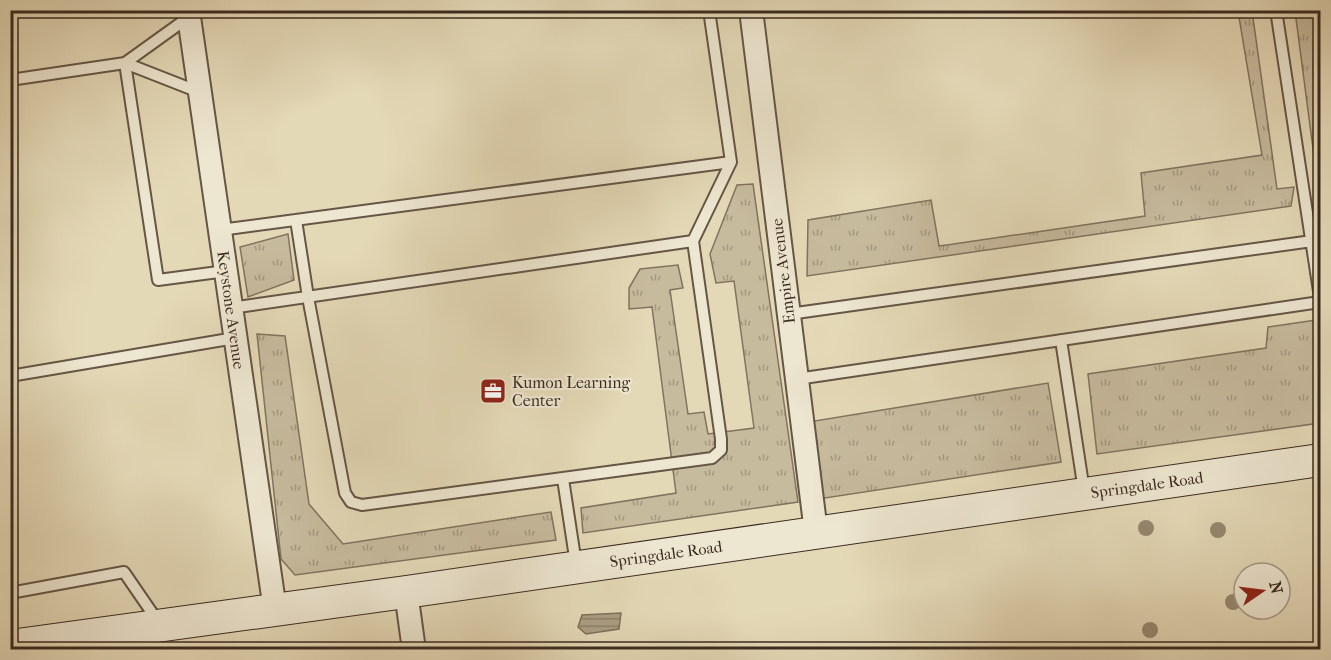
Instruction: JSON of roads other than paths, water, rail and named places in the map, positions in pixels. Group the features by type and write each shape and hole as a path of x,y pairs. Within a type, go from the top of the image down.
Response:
{"main road":[{"name":"Springdale Road","path":"10,646 406,592 1320,460"}],"street":[{"name":"Empire Avenue","path":"751,10 816,532"},
{"name":"Keystone Avenue","path":"188,14 275,610"},
{"path":"406,592 414,650"}],"lane":[{"path":"296,220 345,493 351,502 362,505 712,458 721,450 721,439 693,241 730,162 709,10"},
{"path":"797,379 1320,300 1276,10"},
{"path":"10,80 125,63 188,14"},
{"path":"125,63 199,92"},
{"path":"125,63 158,280 226,271"},
{"path":"220,230 730,162"},
{"path":"231,308 693,241"},
{"path":"789,314 1312,241"},
{"path":"10,376 235,338"},
{"path":"1061,340 1084,494"},
{"path":"563,478 576,567"},
{"path":"10,594 124,572 161,626"}],"place":[{"name":"Kumon Learning Center","path":"493,391"}]}
